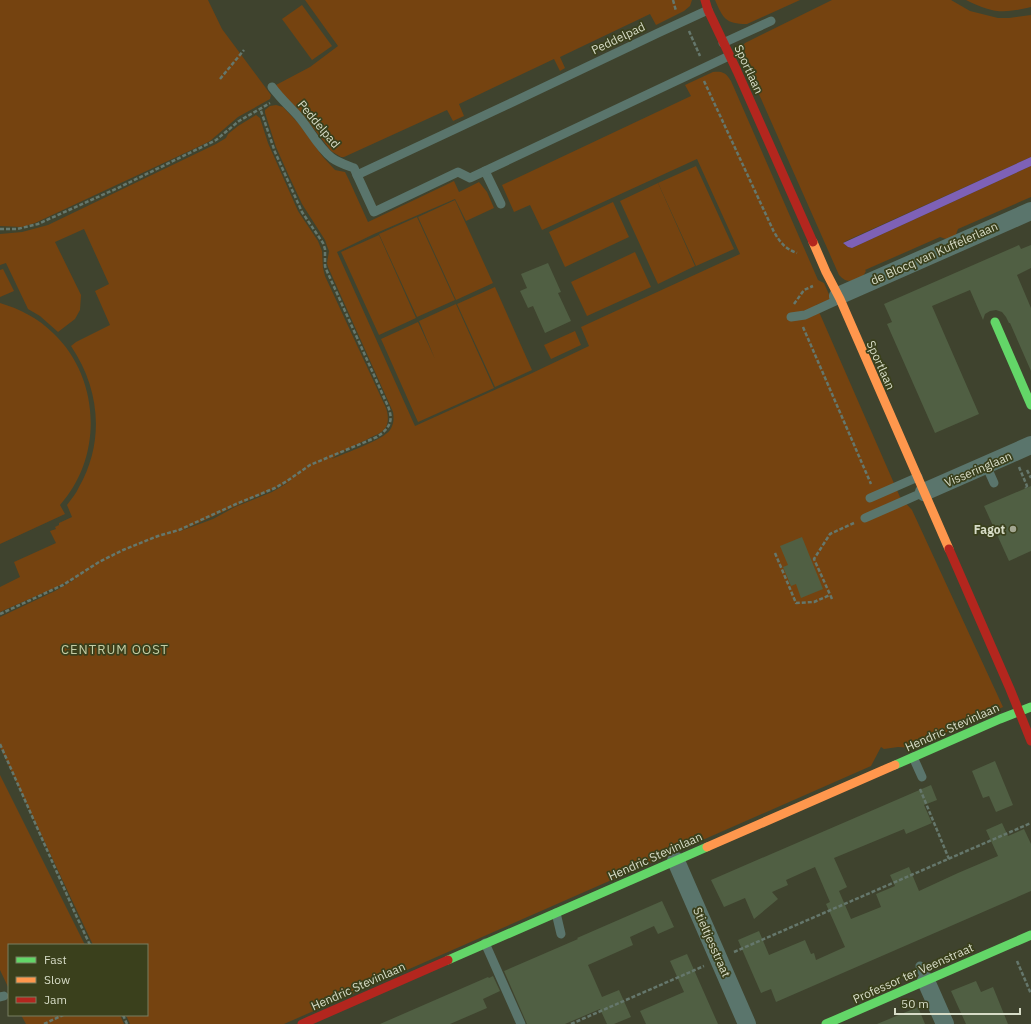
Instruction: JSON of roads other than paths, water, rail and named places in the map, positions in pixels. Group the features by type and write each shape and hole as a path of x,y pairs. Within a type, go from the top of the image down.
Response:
{"street":[{"name":"Sportlaan","path":"705,0 708,10 839,298 921,484 1031,741"},
{"name":"de Blocq van Kuffelerlaan","path":"839,298 1031,211"},
{"path":"995,322 1031,405"},
{"name":"Visseringlaan","path":"921,484 986,465 1031,445"},
{"name":"Hendric Stevinlaan","path":"302,1024 485,943 557,916 676,861 1031,707"},
{"name":"Stieltjesstraat","path":"676,861 747,1024"},
{"name":"Professor ter Veenstraat","path":"826,1024 923,973 1031,935"},
{"path":"923,973 945,1024"}],"lane":[{"name":"Peddelpad","path":"272,87 323,149 337,161 354,168 357,175 708,10"},
{"path":"723,43 771,22"},
{"path":"357,175 374,212 458,172 470,178 729,56"},
{"path":"485,171 501,204"},
{"path":"821,282 830,279"},
{"path":"795,317 805,315 839,298"},
{"path":"986,465 994,483"},
{"path":"870,498 921,484"},
{"path":"865,518 921,484"},
{"path":"913,757 922,777"},
{"path":"557,916 564,933"},
{"path":"485,943 521,1024"}],"place":[{"name":"Fagot","path":"1013,529"}],"district":[{"name":"CENTRUM OOST","path":"115,649"}]}
